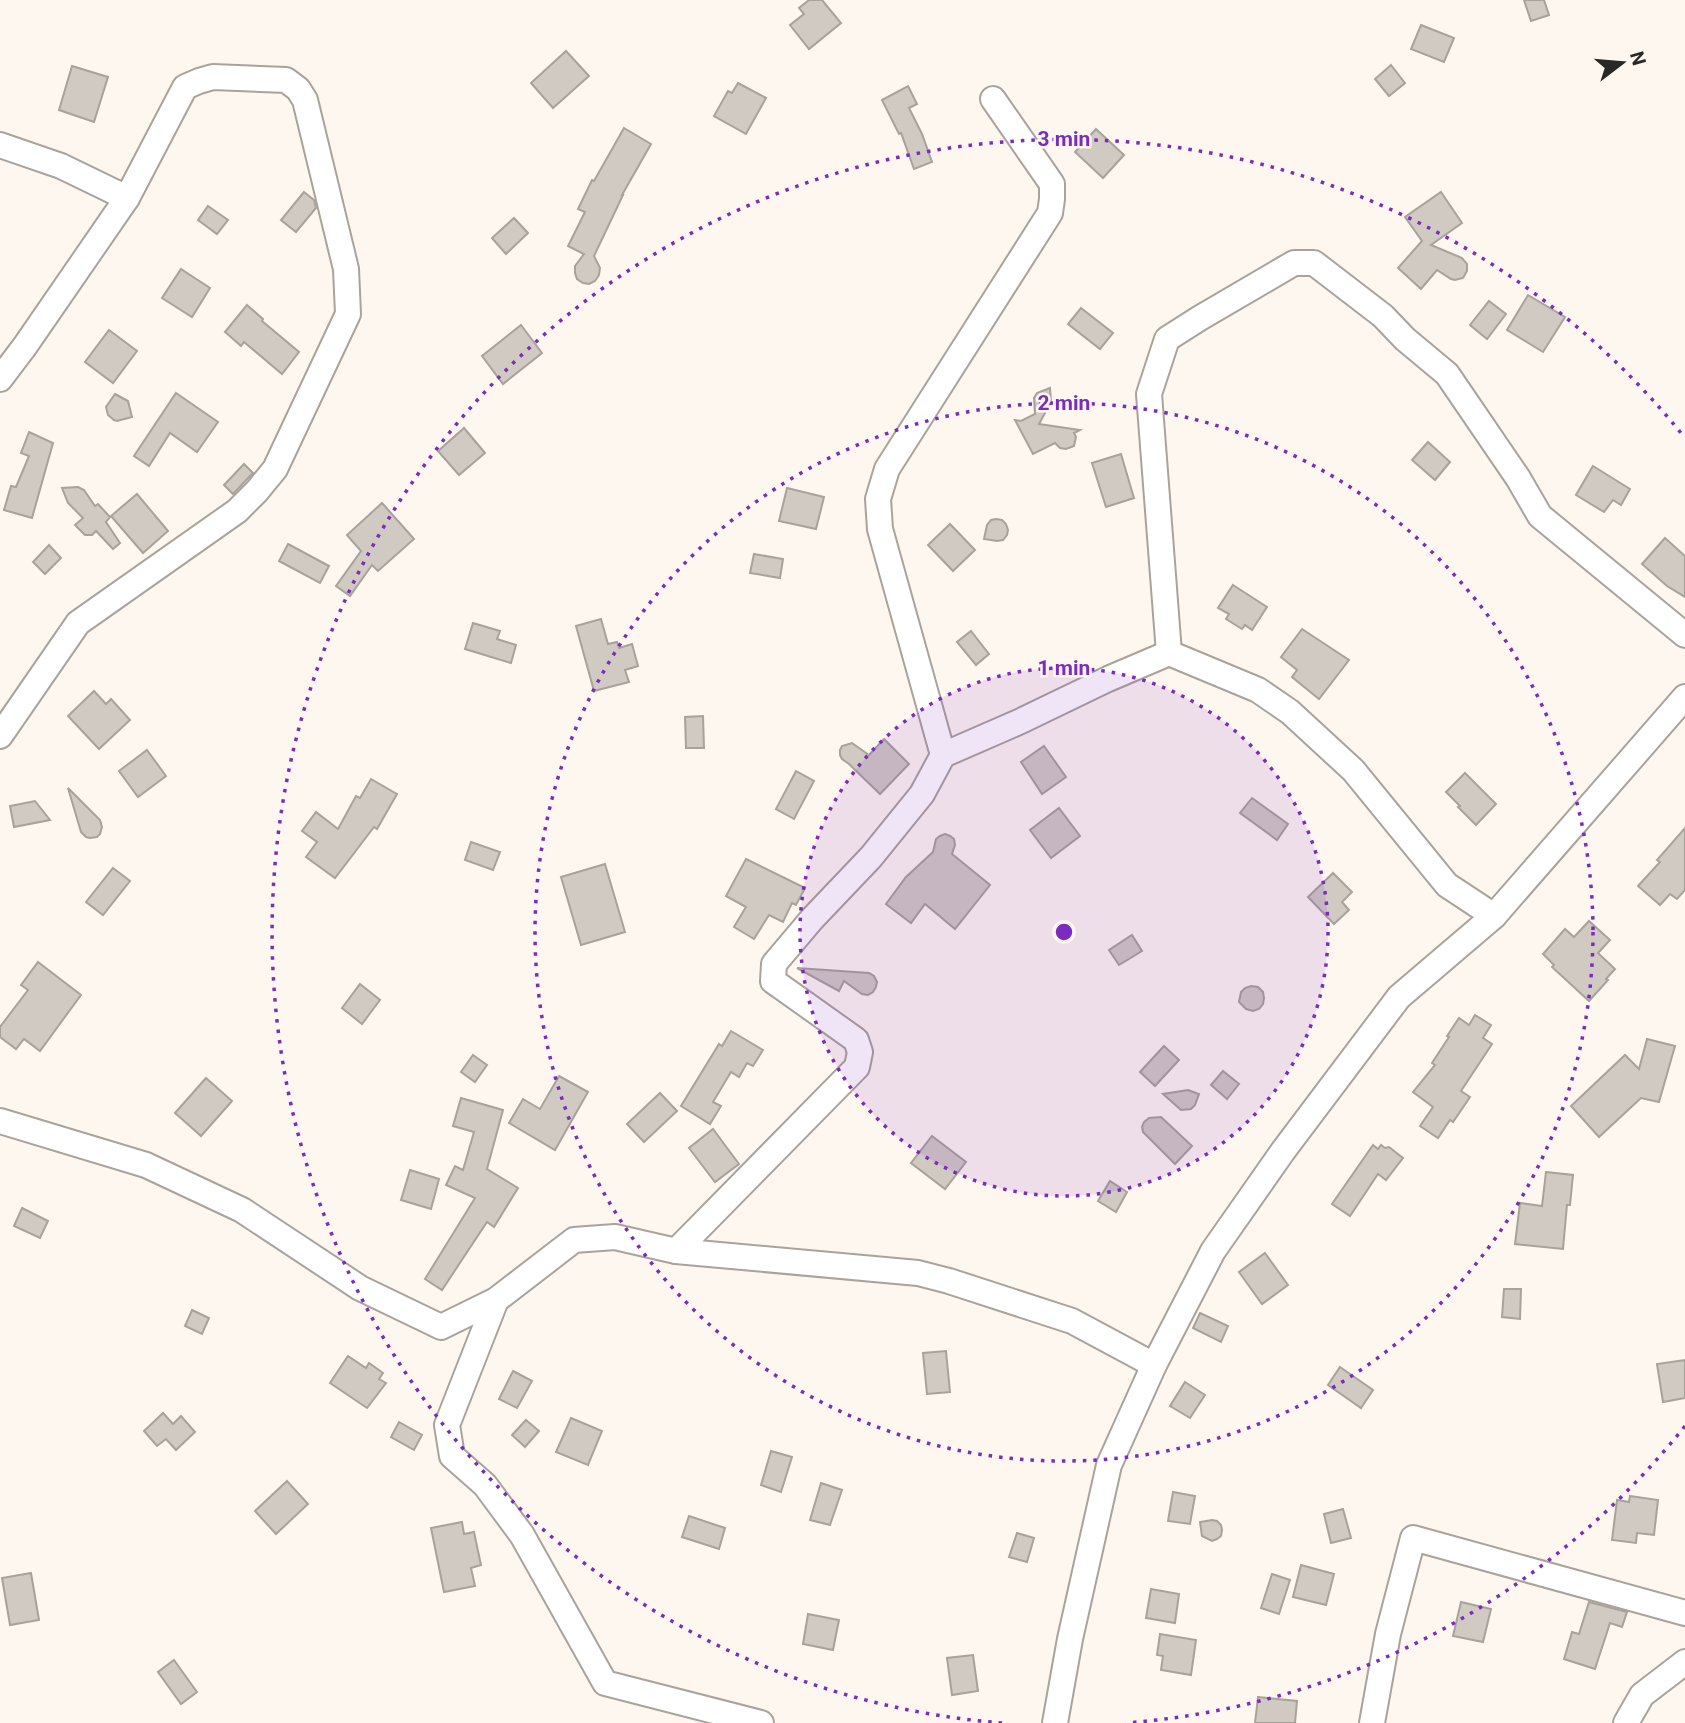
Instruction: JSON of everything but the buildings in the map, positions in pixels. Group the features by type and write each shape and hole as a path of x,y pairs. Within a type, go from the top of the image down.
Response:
{"street":[{"path":"0,379 26,346 127,198 185,87 213,78 286,80 298,89 305,100 346,269 348,314 275,469 263,484 237,511 78,623 0,736"},
{"path":"943,755 880,529 878,499 887,469 1050,213 1052,184 993,99"},
{"path":"0,145 61,166 127,198"},
{"path":"1169,653 1149,394 1167,339 1294,263 1314,263 1384,316 1405,339 1447,374 1541,516 1685,635"},
{"path":"676,1251 857,1067 860,1052 856,1040 773,981 774,964 871,857 922,794 943,755 1169,653 1258,690 1290,712 1353,770 1447,884 1494,916"},
{"path":"1055,1723 1070,1639 1109,1465 1154,1365 1213,1251 1283,1151 1399,997 1494,916 1685,697"},
{"path":"0,1121 146,1166 242,1210 360,1288 441,1327 496,1300 574,1240 615,1237 676,1251 918,1273 1072,1321 1154,1365"},
{"path":"496,1300 447,1425 452,1456 485,1485 522,1535 605,1683 761,1723"},
{"path":"1372,1723 1388,1634 1413,1538 1685,1613"},
{"path":"1626,1723 1642,1695 1685,1662"}]}
